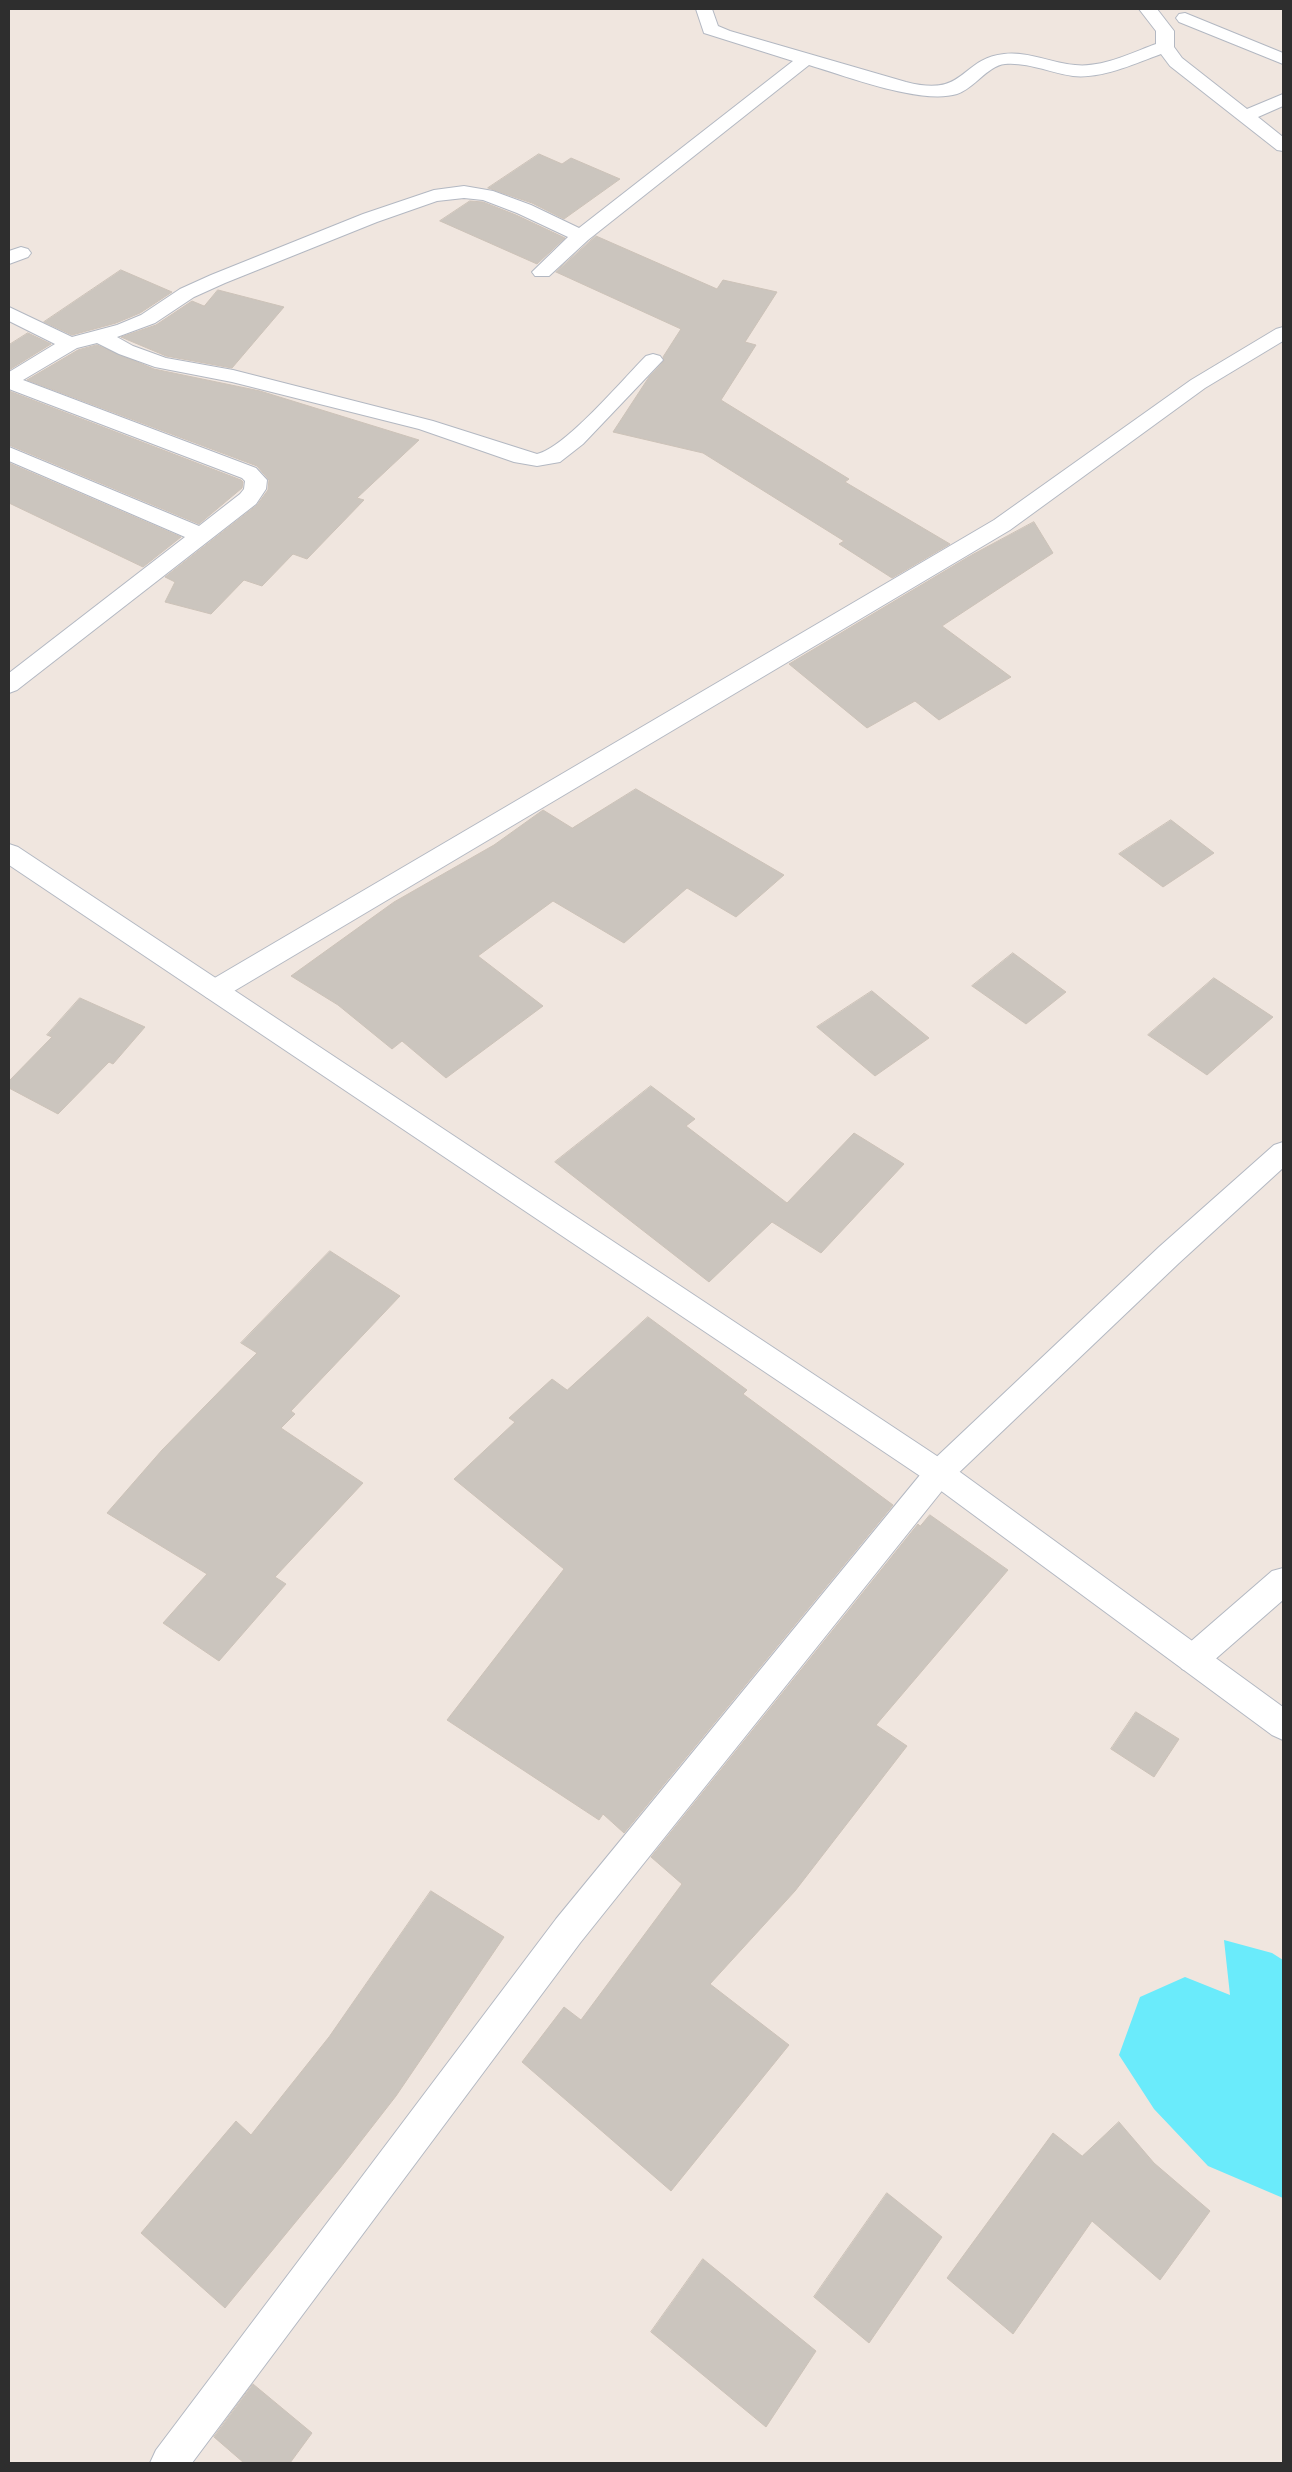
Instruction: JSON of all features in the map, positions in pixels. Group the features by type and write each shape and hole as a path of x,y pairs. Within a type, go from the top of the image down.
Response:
{"street":[{"path":"704,9 710,28 724,35 910,88 935,91 952,90 971,80 992,63 1003,59 1063,70 1087,71 1165,39 1185,18 1202,9"},
{"path":"1148,9 1176,62 1283,146"},
{"path":"1185,18 1283,59"},
{"path":"542,272 581,236 806,59"},
{"path":"1245,116 1283,99"},
{"path":"9,381 70,344 124,329 148,318 187,293 218,279 370,218 434,196 464,192 486,195 524,209 581,236"},
{"path":"9,313 70,344"},
{"path":"215,990 1002,525 1198,384 1283,334"},
{"path":"98,335 126,350 162,362 233,376 426,425 521,457 537,460 553,457 576,439 653,360"},
{"path":"9,381 249,473 256,480 256,489 248,498 202,536 9,685"},
{"path":"9,453 202,536"},
{"path":"9,852 939,1472 1283,1725"},
{"path":"168,2463 568,1932 939,1472 1169,1255 1283,1152"},
{"path":"1192,1659 1283,1581"}],"water":[{"path":"1224,1940 1272,1953 1283,1960 1283,2198 1208,2166 1154,2109 1119,2055 1140,1997 1185,1977 1230,1995"}],"building":[{"path":"539,154 562,164 571,158 620,179 564,219 532,203 488,188"},
{"path":"470,201 483,202 565,238 537,264 440,221"},
{"path":"596,236 717,289 723,280 777,292 745,342 756,345 721,400 849,479 845,482 950,544 892,578 839,544 844,541 703,453 613,432 649,377 664,361 663,357 681,329 556,272"},
{"path":"121,270 172,292 140,313 116,323 72,335 44,322"},
{"path":"218,290 284,307 232,368 166,356 121,337 156,325 192,301 204,306"},
{"path":"28,333 51,344 9,370 9,345"},
{"path":"97,345 154,369 260,391 419,440 357,498 364,500 307,559 293,554 262,586 244,580 211,614 165,602 175,582 165,577 257,505 268,490 269,480 257,466 27,380 78,350"},
{"path":"9,391 241,480 243,482 242,488 199,524 9,445"},
{"path":"9,463 181,537 143,567 9,503"},
{"path":"1034,522 1053,553 942,626 1011,677 939,720 915,701 867,728 789,664 970,556"},
{"path":"636,789 784,875 736,917 687,888 624,943 553,901 478,956 543,1006 446,1078 402,1041 392,1049 338,1005 291,976 394,902 494,845 543,810 572,828"},
{"path":"1171,820 1214,853 1163,887 1119,854"},
{"path":"1013,953 1066,992 1026,1024 972,986"},
{"path":"1214,978 1273,1017 1207,1075 1148,1035"},
{"path":"872,991 929,1038 875,1076 817,1027"},
{"path":"80,998 145,1027 113,1064 109,1062 58,1114 9,1088 9,1081 52,1037 47,1035"},
{"path":"651,1086 695,1119 686,1126 787,1203 854,1133 904,1164 821,1253 772,1222 709,1282 555,1162"},
{"path":"330,1251 400,1296 291,1411 295,1414 281,1428 363,1483 275,1577 286,1584 219,1661 163,1623 207,1574 107,1513 162,1450 257,1353 241,1343"},
{"path":"648,1317 747,1390 743,1394 893,1505 624,1833 603,1814 599,1820 447,1720 564,1569 454,1479 515,1422 509,1418 552,1379 567,1390"},
{"path":"930,1515 1008,1570 876,1725 907,1746 795,1891 710,1984 789,2045 671,2191 522,2062 564,2007 581,2020 682,1884 651,1857 918,1524 920,1526"},
{"path":"1136,1712 1179,1739 1154,1777 1111,1749"},
{"path":"431,1891 504,1937 396,2096 340,2168 225,2308 141,2233 236,2121 251,2135 329,2037"},
{"path":"1119,2122 1154,2163 1210,2211 1160,2280 1092,2221 1013,2334 947,2278 1053,2133 1082,2156"},
{"path":"887,2193 942,2237 869,2343 814,2297"},
{"path":"703,2259 816,2351 766,2427 651,2332"},
{"path":"253,2384 312,2433 290,2463 244,2463 214,2437"}]}
